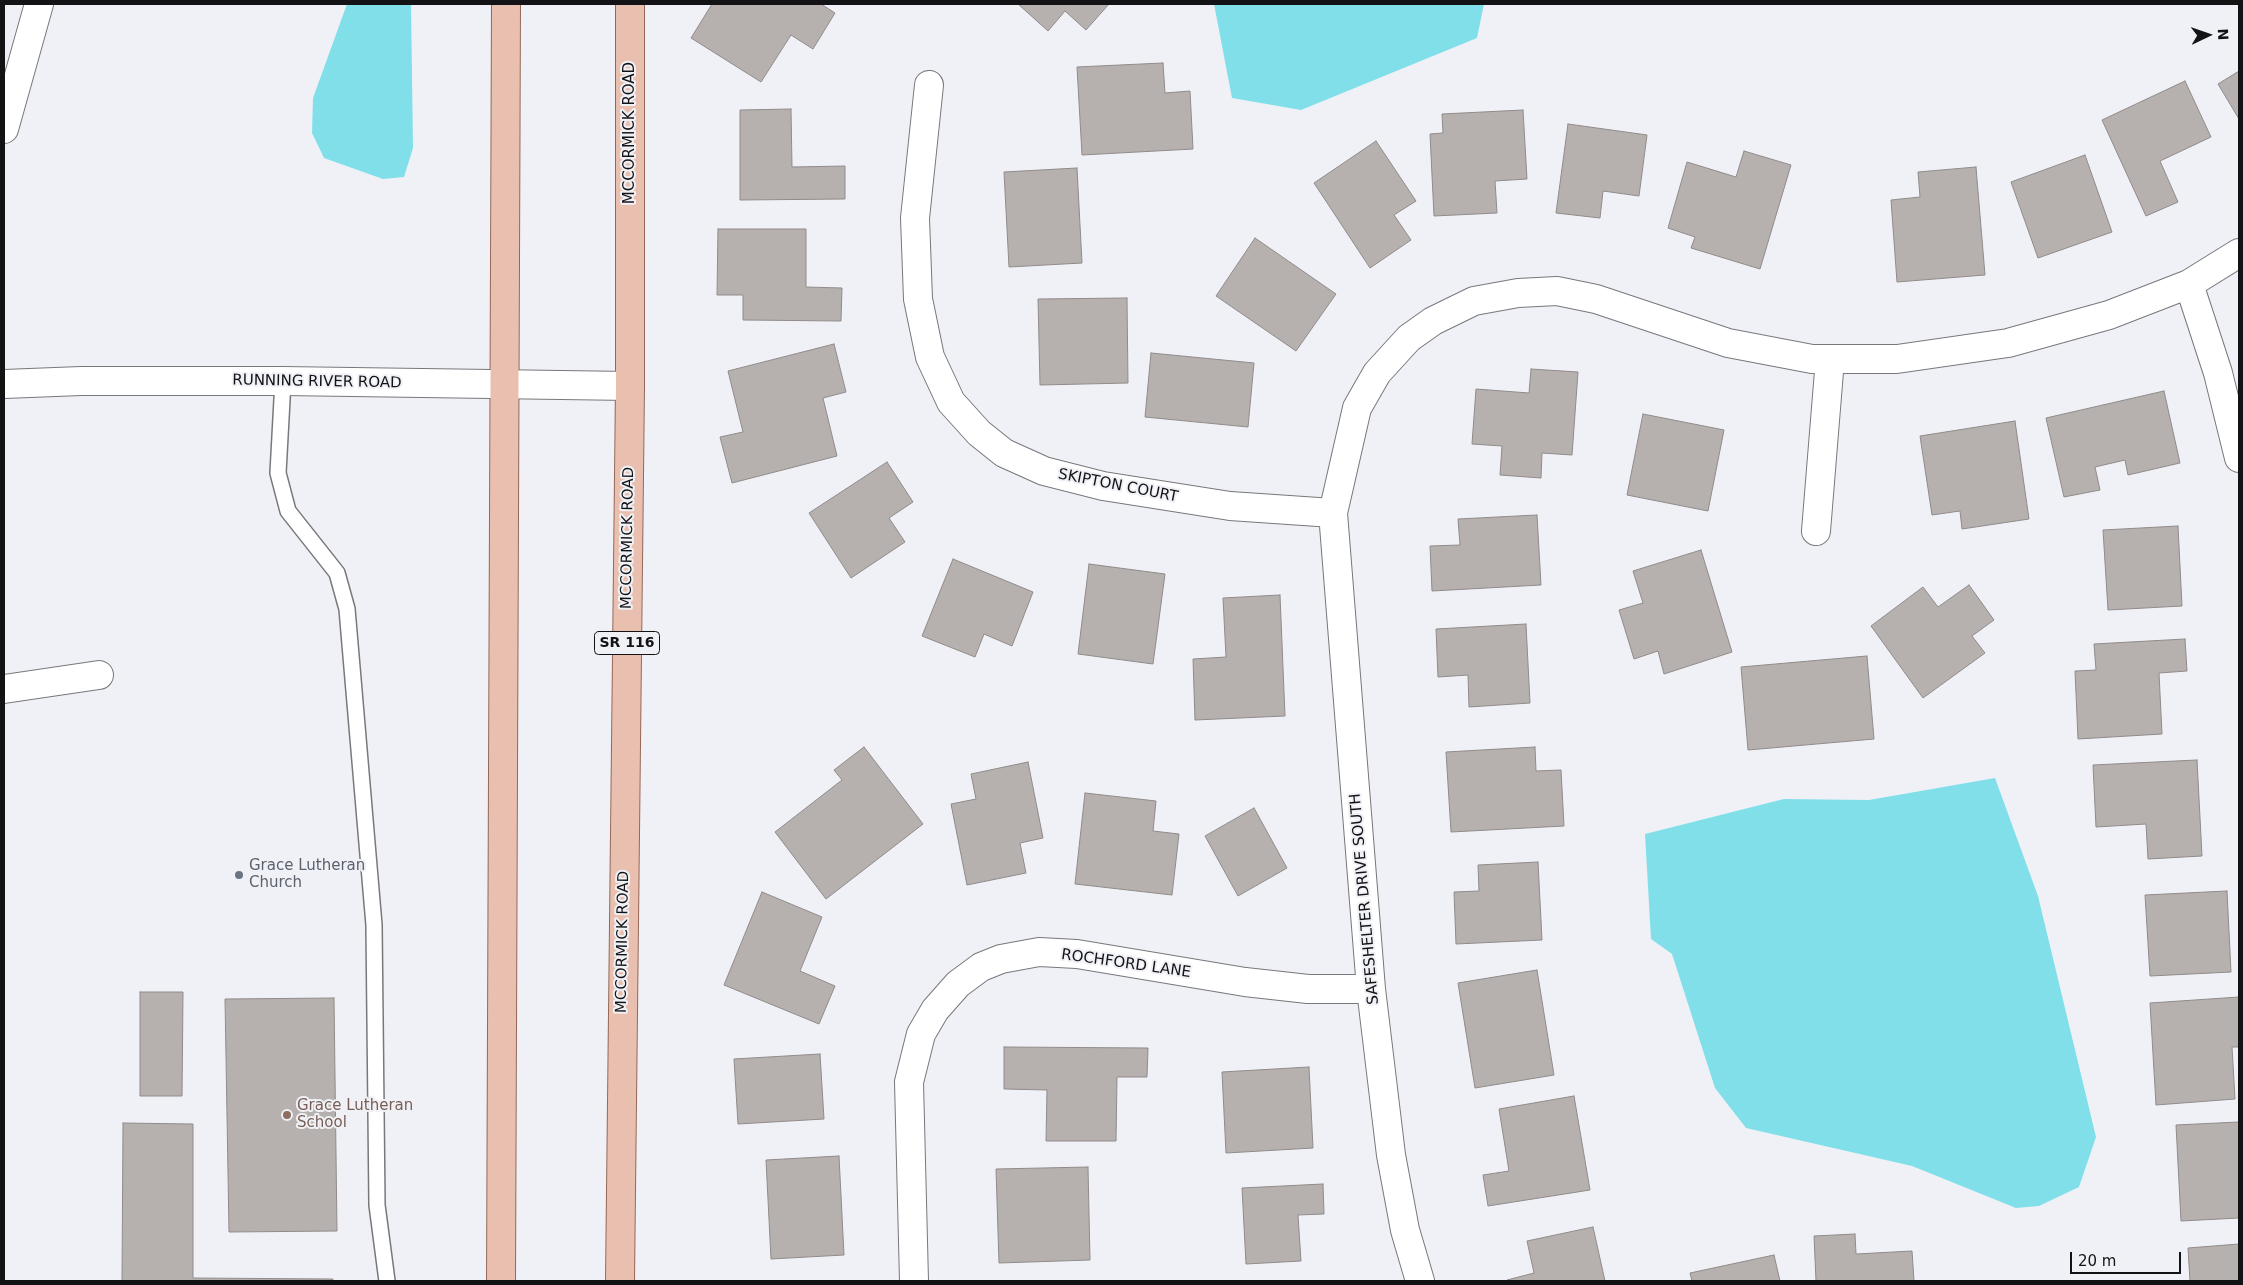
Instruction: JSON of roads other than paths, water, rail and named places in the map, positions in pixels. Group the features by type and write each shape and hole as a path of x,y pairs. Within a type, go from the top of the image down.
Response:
{"main road":[{"path":"501,1281 506,4"},
{"name":"MCCORMICK ROAD","path":"620,1281 630,386 630,4"}],"street":[{"path":"4,129 39,4"},
{"name":"SKIPTON COURT","path":"929,85 916,218 918,299 930,357 951,402 979,433 1004,453 1044,471 1103,486 1230,506 1333,513"},
{"name":"SAFESHELTER DRIVE SOUTH","path":"1420,1281 1405,1230 1391,1156 1371,989 1333,513 1357,408 1377,373 1409,338 1432,321 1474,301 1518,293 1557,291 1596,299 1728,344 1812,359 1896,359 2008,343 2109,315 2189,284 2239,253"},
{"path":"2189,284 2218,373 2239,458"},
{"path":"1816,531 1830,359"},
{"name":"RUNNING RIVER ROAD","path":"4,384 81,381 283,381 630,386"},
{"path":"4,689 99,675"},
{"name":"ROCHFORD LANE","path":"914,1281 909,1082 921,1034 935,1010 958,984 981,967 1001,959 1039,952 1077,954 1245,982 1308,989 1371,989"}],"lane":[{"path":"283,381 278,473 288,512 337,573 347,609 374,925 377,1205 387,1281"}],"water":[{"path":"347,4 411,4 413,148 404,177 383,179 324,158 312,133 313,98"},
{"path":"1214,4 1484,4 1477,38 1301,110 1232,98"},
{"path":"1995,778 2038,896 2096,1137 2079,1187 2039,1206 2016,1208 1912,1166 1746,1128 1715,1088 1672,954 1651,939 1645,834 1784,799 1869,800"}],"place":[{"name":"Grace Lutheran Church","path":"239,875"},
{"name":"Grace Lutheran School","path":"287,1115"}]}
